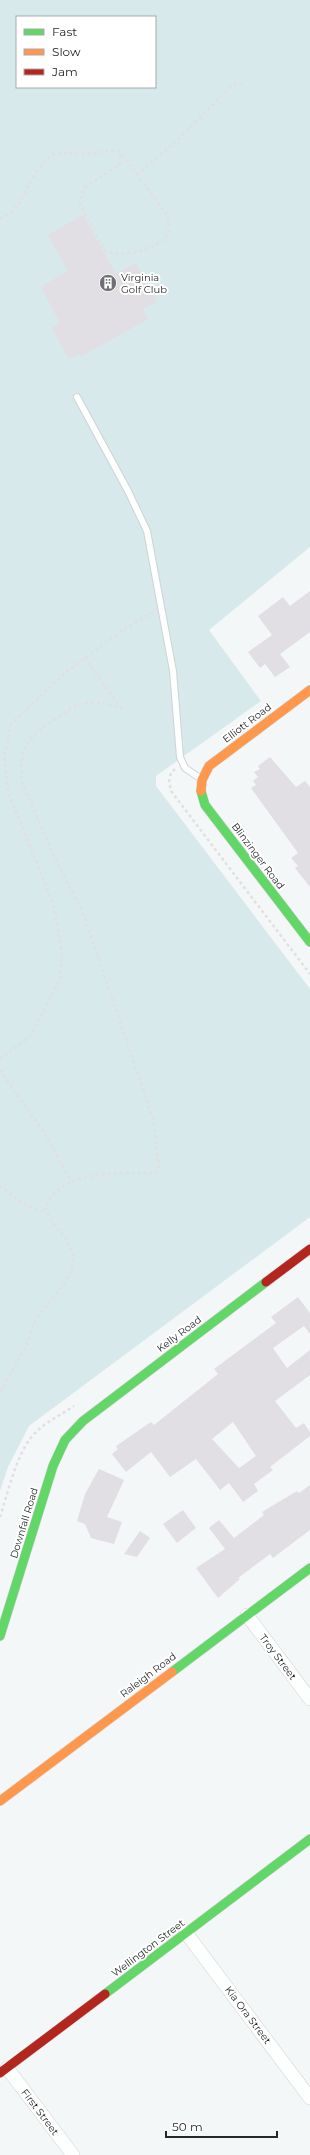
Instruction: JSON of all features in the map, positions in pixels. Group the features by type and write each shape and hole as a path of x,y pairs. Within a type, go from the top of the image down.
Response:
{"street":[{"name":"Elliott Road","path":"202,779 206,770 212,763 310,690"},
{"name":"Blinzinger Road","path":"202,779 201,794 206,805 310,942"},
{"name":"Kelly Road","path":"65,1440 83,1421 310,1249"},
{"name":"Downfall Road","path":"0,1636 53,1466 65,1440"},
{"name":"Raleigh Road","path":"0,1801 310,1568"},
{"name":"Troy Street","path":"247,1615 310,1699"},
{"name":"Wellington Street","path":"3,2071 310,1839"},
{"name":"Kia Ora Street","path":"186,1933 310,2098"},
{"name":"First Street","path":"3,2071 73,2155"}],"lane":[{"path":"77,397 128,491 147,531 173,671 180,757 185,768 202,779"}],"path":[{"path":"137,175 181,137 229,88 245,82"},
{"path":"0,219 10,214 22,202 32,178 51,155 73,152 86,154 112,150 120,152 168,216 169,232 166,238 152,247 122,255 111,254 104,250 80,203 84,188 120,164 120,152"},
{"path":"0,1059 30,1036 60,980 62,953 53,903 8,792 4,758 11,724 68,671 123,630 162,606"},
{"path":"0,1392 28,1343 36,1318 67,1279 72,1268 73,1256 69,1244 48,1218 45,1208 49,1197 65,1184 72,1182 97,1176 125,1172 154,1173 159,1169 153,1119 83,913 55,858 22,782 20,768 22,757 27,743 35,733 72,707 84,703 98,702 121,708 85,658"},
{"path":"0,1070 43,1131 72,1182"},
{"path":"0,1186 24,1204 46,1211"}],"shaded area":[{"name":"Virginia Golf Club","path":"0,0 310,0 310,547 209,630 261,701 156,776 156,786 310,989 310,1217 29,1426 8,1467 0,1491"}],"building":[{"name":"Virginia Golf Club","path":"83,215 116,274 136,263 157,302 143,309 148,319 80,357 79,354 69,359 52,328 60,323 41,287 68,271 48,235"},
{"path":"310,591 310,632 280,654 290,667 275,677 265,664 260,668 248,652 272,635 258,616 283,597 290,606"},
{"path":"270,757 296,787 305,781 310,787 310,887 295,868 298,866 291,858 298,853 251,788 256,785 253,781 258,777 254,772 260,769 258,766"},
{"path":"298,1297 310,1313 310,1334 304,1326 273,1348 287,1368 310,1350 310,1375 275,1401 296,1428 304,1423 310,1432 310,1436 270,1467 273,1470 254,1484 258,1491 243,1502 229,1483 220,1490 196,1459 170,1477 151,1452 126,1472 112,1454 118,1449 116,1446 151,1422 154,1425 218,1374 214,1369 276,1323 271,1317","holes":["233,1422 256,1456 239,1468 212,1439"]},
{"path":"99,1469 124,1480 107,1517 122,1522 114,1544 91,1538 85,1524 77,1521 85,1494"},
{"path":"310,1485 310,1530 273,1558 270,1554 238,1578 240,1579 218,1598 196,1568 225,1549 209,1528 219,1520 234,1538 264,1515 262,1512 297,1491 299,1493"},
{"path":"183,1510 196,1528 177,1543 163,1524"},
{"path":"140,1531 150,1538 137,1557 124,1554"}],"traffic: fast":[{"path":"201,791 205,805 310,942"},
{"path":"0,1636 53,1466 65,1440 83,1421 266,1282"},
{"path":"172,1672 310,1568"},
{"path":"105,1994 310,1839"}],"traffic: slow":[{"path":"201,791 202,780 209,766 310,690"},
{"path":"0,1801 172,1672"}],"traffic: jam":[{"path":"266,1282 310,1249"},
{"path":"0,2073 105,1994"}],"place":[{"name":"Virginia Golf Club","path":"108,283"}]}
